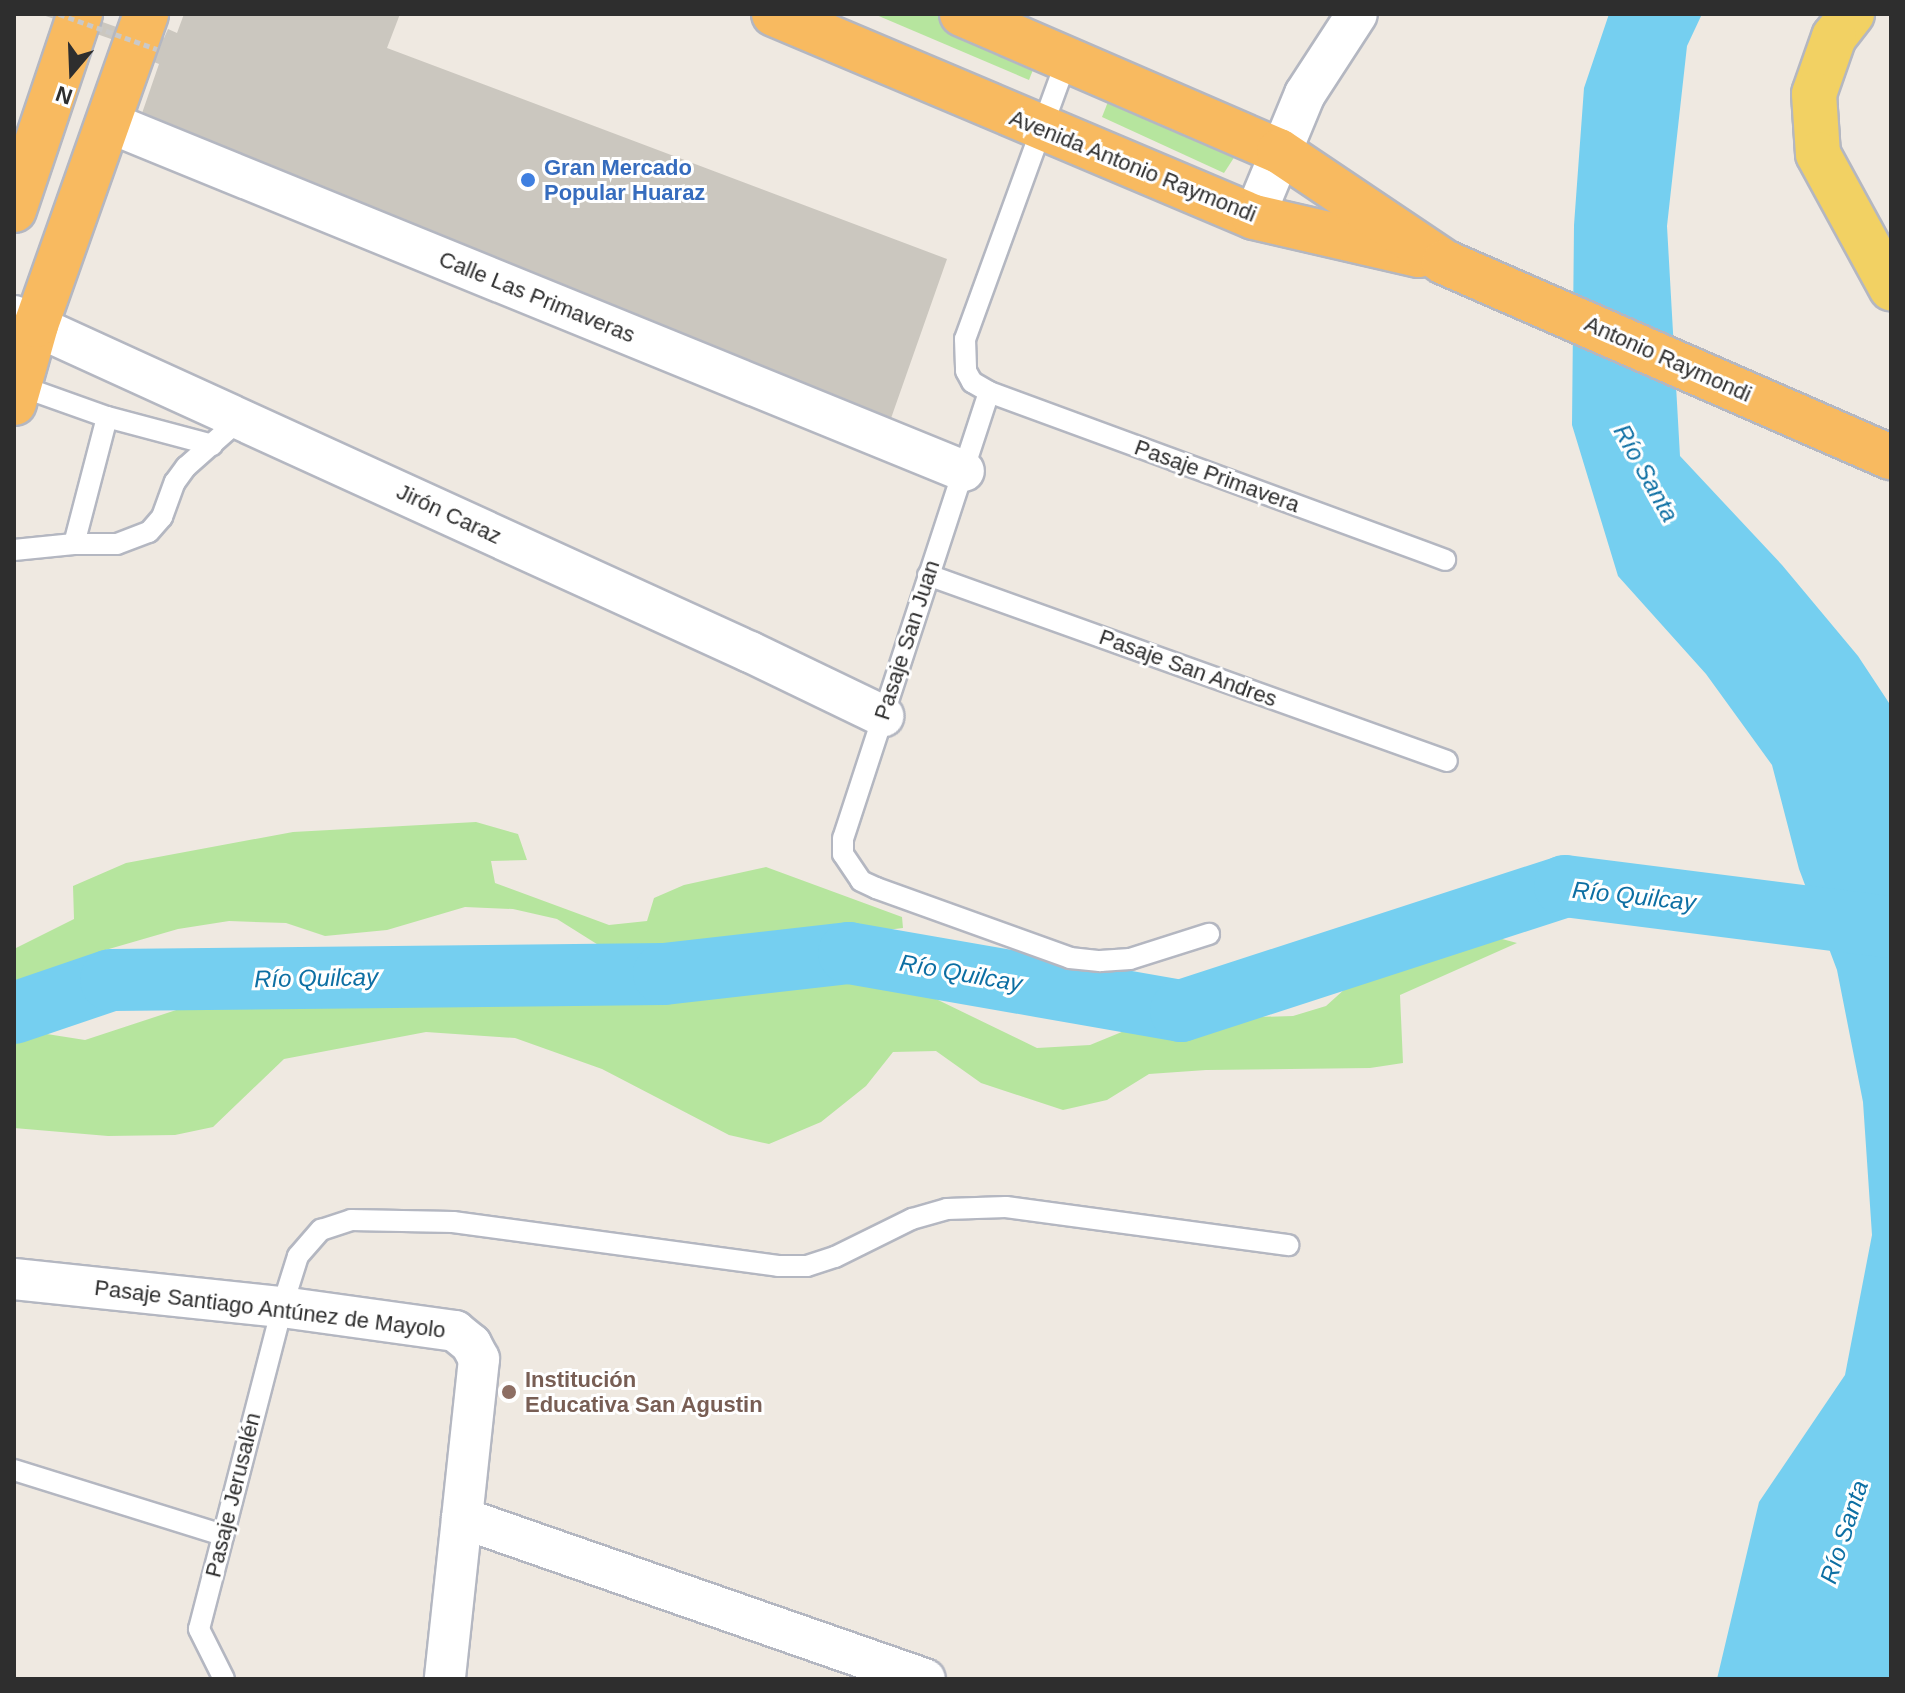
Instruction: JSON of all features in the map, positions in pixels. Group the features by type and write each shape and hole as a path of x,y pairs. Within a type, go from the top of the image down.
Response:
{"highway":[{"path":"14,210 80,14"},
{"name":"Avenida Antonio Raymondi","path":"774,14 1042,130 1254,217 1444,262"},
{"path":"962,14 1279,151 1444,262"},
{"path":"17,395 25,320 152,32"},
{"name":"Antonio Raymondi","path":"1444,262 1891,457"}],"main road":[{"path":"1852,14 1834,37 1814,94 1818,154 1891,288"}],"street":[{"path":"1254,217 1305,94 1357,14"},
{"name":"Calle Las Primaveras","path":"110,123 964,471"},
{"name":"Jirón Caraz","path":"25,320 226,432 750,652 883,716"},
{"name":"Pasaje Santiago Antúnez de Mayolo","path":"14,1279 282,1307 455,1331 471,1344 479,1359 445,1679"},
{"path":"462,1518 925,1679"}],"lane":[{"path":"989,392 972,382 966,371 965,339 1067,59"},
{"name":"Pasaje San Juan","path":"989,392 843,838 843,854 861,881 1031,947 1070,958 1100,961 1130,959 1209,934"},
{"name":"Pasaje Primavera","path":"989,392 1445,560"},
{"path":"17,395 107,417 226,432"},
{"path":"74,544 107,417"},
{"path":"14,550 74,544 117,544 149,532 162,517 181,474 226,432"},
{"name":"Pasaje San Andres","path":"928,575 1447,761"},
{"name":"Pasaje Jerusalén","path":"224,1679 199,1629 282,1307 298,1256 321,1230 351,1220 453,1222 778,1266 807,1266 835,1257 912,1219 947,1209 1006,1207 1288,1245"},
{"path":"14,1470 223,1535"}],"path":[{"path":"59,14 152,32"}],"green space":[{"path":"874,14 938,14 1038,57 1029,80"},
{"path":"1113,89 1237,153 1224,173 1102,117"},
{"path":"476,822 518,834 527,860 491,861 495,883 609,925 647,921 654,898 684,885 766,867 902,917 903,928 739,948 659,953 600,946 557,919 513,909 465,907 387,930 325,936 286,923 229,921 178,929 102,951 14,990 14,949 74,919 73,886 126,863 293,832"},
{"path":"1476,932 1517,943 1400,995 1403,1063 1370,1068 1206,1070 1149,1074 1107,1100 1063,1110 981,1083 936,1051 893,1052 866,1086 821,1122 769,1144 729,1135 602,1069 515,1038 426,1032 284,1059 213,1127 175,1135 108,1136 14,1128 14,1037 34,1032 85,1040 231,992 332,994 445,986 549,996 715,999 770,983 820,977 903,983 1037,1048 1090,1045 1151,1020 1293,1016 1326,1006 1346,988 1438,942"}],"water":[{"name":"Río Santa","path":"1609,14 1702,14 1687,46 1667,226 1680,456 1782,565 1858,656 1891,706 1891,1679 1717,1679 1759,1502 1845,1375 1872,1235 1863,1102 1837,970 1799,869 1772,765 1706,674 1618,576 1572,425 1574,225 1584,88"}],"building":[{"path":"40,14 80,14 153,40 155,34 164,38 168,29 177,33 184,14 400,14 387,48 947,259 889,424 139,122 159,64 146,59 148,52"}],"waterway":[{"name":"Río Quilcay","path":"14,1013 111,980 664,974 849,953 1181,1011 1565,886 1891,927"}],"place":[{"name":"Gran Mercado Popular Huaraz","path":"528,180"},
{"name":"Institución Educativa San Agustin","path":"509,1392"}]}
